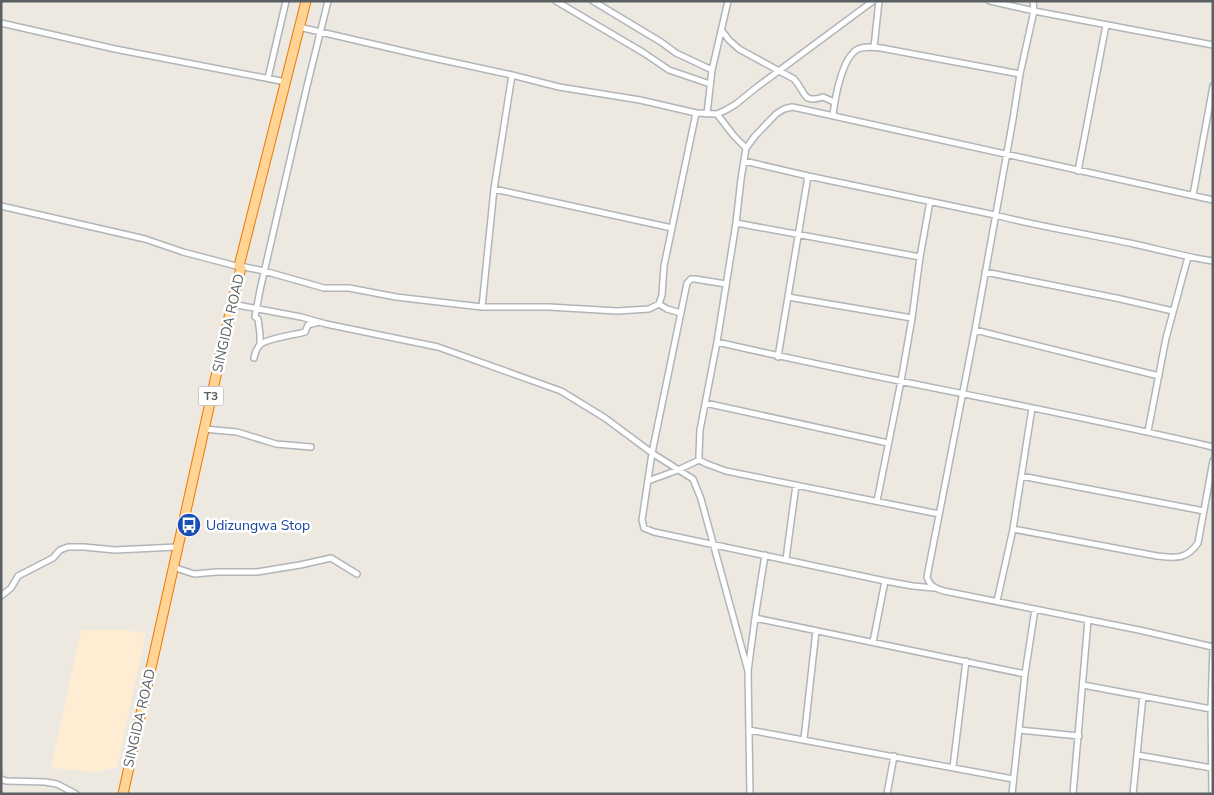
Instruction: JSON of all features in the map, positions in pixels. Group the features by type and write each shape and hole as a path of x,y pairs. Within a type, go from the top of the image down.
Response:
{"highway":[{"name":"SINGIDA ROAD","path":"123,794 240,267 306,1"}],"street":[{"path":"268,78 286,1"},
{"path":"254,358 260,344 258,319 255,317 256,309 328,1"},
{"path":"556,1 669,70 710,84"},
{"path":"593,1 676,53 712,70"},
{"path":"706,114 712,70 728,1"},
{"path":"299,27 559,87 640,100 696,113 717,114 736,104 873,1"},
{"path":"874,47 880,1"},
{"path":"990,1 1213,45"},
{"path":"934,588 929,583 927,576 1007,155 1020,74 1034,11 1033,1"},
{"path":"1,23 115,49 286,82"},
{"path":"1078,171 1106,25"},
{"path":"722,31 739,49 794,79 806,98 816,100 823,97 834,102"},
{"path":"832,115 845,65 850,55 858,49 874,47 1020,74"},
{"path":"482,307 494,190 512,75"},
{"path":"1193,195 1213,86"},
{"path":"939,514 726,471 700,460 698,454 700,430 717,342 746,148 755,136 776,114 792,107 1213,200"},
{"path":"1,206 145,239 183,252 240,267 264,271 324,288 349,288 396,297 482,307 617,311 648,309 659,304 662,295 664,266 696,113"},
{"path":"717,114 746,148"},
{"path":"744,161 1025,223 1213,261"},
{"path":"778,357 808,176"},
{"path":"494,190 672,228"},
{"path":"877,501 901,381 930,201"},
{"path":"736,223 920,257"},
{"path":"1148,431 1173,311 1188,257"},
{"path":"985,272 1173,311"},
{"path":"726,284 691,279 687,283 652,453 642,520 644,528 654,532 714,545 913,586 934,588 1213,647 1211,709 1212,794"},
{"path":"788,297 912,318"},
{"path":"232,304 438,347 561,391 605,418 652,453 693,479 714,545 748,671"},
{"path":"659,304 667,310 681,313"},
{"path":"260,344 305,332 308,326 319,322"},
{"path":"974,330 1159,376"},
{"path":"717,342 778,357 1148,431 1213,447"},
{"path":"705,403 888,443"},
{"path":"997,601 1013,529 1032,408"},
{"path":"204,429 237,432 276,444 311,447"},
{"path":"648,481 700,460"},
{"path":"1013,529 1172,558 1181,557 1191,552 1198,543 1213,461"},
{"path":"1021,476 1204,511"},
{"path":"786,559 796,486"},
{"path":"1,596 11,588 18,576 53,558 60,550 68,547 115,550 177,548"},
{"path":"751,794 748,671 765,555"},
{"path":"173,567 194,574 257,572 331,558 357,574"},
{"path":"873,642 885,580"},
{"path":"1012,794 1035,609"},
{"path":"755,618 1026,674"},
{"path":"1073,794 1088,620"},
{"path":"804,740 816,631"},
{"path":"953,767 966,661"},
{"path":"1083,685 1211,709"},
{"path":"1134,794 1143,696"},
{"path":"749,730 1013,779"},
{"path":"1019,730 1079,736"},
{"path":"1137,755 1212,768"},
{"path":"887,794 894,756"},
{"path":"1,779 6,781 57,784 76,794"}],"shaded area":[{"path":"81,630 124,630 146,633 117,767 96,772 51,768"}],"place":[{"name":"Udizungwa Stop","path":"189,525"}]}
